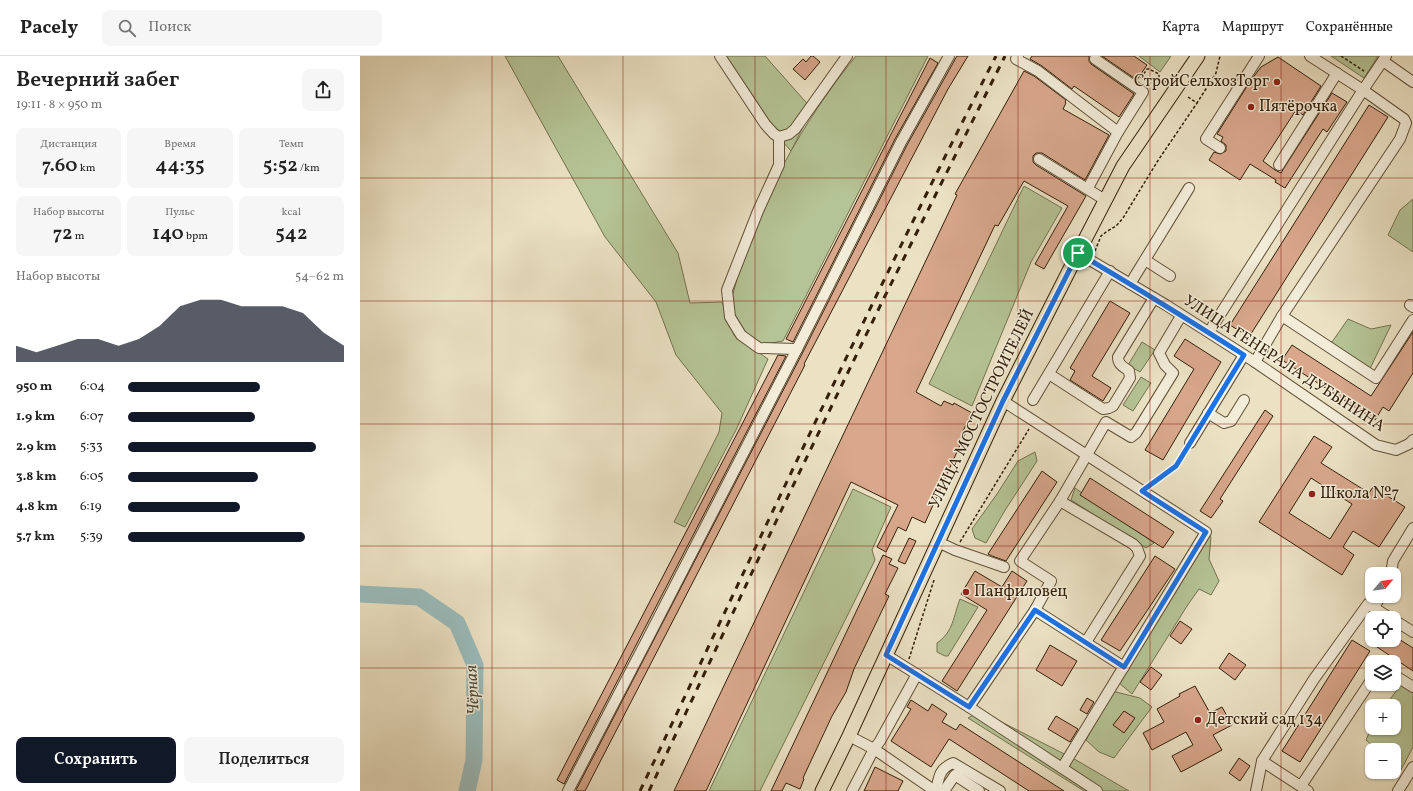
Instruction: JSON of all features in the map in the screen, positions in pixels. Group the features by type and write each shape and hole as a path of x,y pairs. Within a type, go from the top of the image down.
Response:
{"main road":[{"name":"УЛИЦА МОСТОСТРОИТЕЛЕЙ","path":"822,791 849,736 1003,401 1105,200 1123,166 1198,56"}],"street":[{"path":"720,56 765,124 774,134 779,137 790,134 796,129 847,56"},
{"path":"568,791 652,631 901,142 949,56"},
{"path":"1018,56 1016,59 1038,71 1118,132"},
{"path":"1220,148 1206,139 1258,56"},
{"path":"1255,362 1282,316 1400,139 1406,123 1404,119 1363,90 1310,56"},
{"path":"1088,188 1118,132 1143,92 1095,59"},
{"path":"1209,332 1384,59 1413,82"},
{"path":"1279,165 1337,73"},
{"path":"779,137 779,166 758,211 727,290 730,317 741,335 759,348 797,348"},
{"path":"1039,159 1088,188 1105,200"},
{"path":"1130,284 1190,188"},
{"name":"УЛИЦА ГЕНЕРАЛА ДУБЫНИНА","path":"1078,253 1209,332 1376,445 1396,450 1409,444 1413,440"},
{"path":"1145,260 1170,276"},
{"path":"1033,400 1110,272"},
{"path":"1049,374 1057,384 1103,409 1113,406 1130,378 1129,371 1121,366 1118,361 1118,357 1154,298"},
{"path":"969,707 1035,610 1052,581 1020,561 1060,502 1106,422 1131,437 1136,433 1172,373 1158,353 1181,316"},
{"path":"1282,316 1376,378 1413,320"},
{"path":"1190,443 1244,355"},
{"path":"1208,413 1224,423 1231,421 1244,400"},
{"path":"1003,401 1206,532 1062,768"},
{"path":"1060,502 1133,544 1137,548 1140,556 1086,642"},
{"path":"1392,567 1393,561 1413,528"},
{"path":"938,542 955,550 1004,568"},
{"path":"1374,608 1377,603"},
{"path":"1256,791 1262,761 1314,679 1368,604 1379,611"},
{"path":"1035,610 1124,667"},
{"path":"1401,624 1413,632"},
{"path":"886,655 969,707 1097,791"},
{"path":"852,791 917,674"},
{"path":"1401,679 1413,687"},
{"path":"1262,761 1304,788 1365,690"},
{"path":"849,736 874,749 936,791 940,772 946,766 954,763 1000,791"},
{"path":"1398,791 1413,767"},
{"path":"944,791 955,775 980,791"}],"path":[{"path":"1090,260 1102,236 1124,218 1157,162 1197,104 1216,73 1220,56"},
{"path":"1341,56 1364,71"},
{"path":"1135,87 1147,69 1150,69 1159,76 1159,78 1166,82"},
{"path":"1188,97 1197,104"},
{"path":"955,550 1034,420"},
{"path":"1142,491 1176,466 1190,443"},
{"path":"906,668 935,578"}],"green space":[{"path":"505,56 558,56 678,253 690,303 722,302 734,335 768,359 736,430 685,527 674,522 719,432 722,413 676,355 656,302 605,237"},
{"path":"722,56 765,56 812,109 791,151 774,132"},
{"path":"856,56 928,56 783,341 754,346 727,314 747,247 771,189 796,142 824,98"},
{"path":"1139,56 1171,56 1160,72"},
{"path":"1331,56 1378,56 1364,78"},
{"path":"1024,186 1062,208 1031,262 972,406 929,384"},
{"path":"1413,199 1413,252 1388,235 1400,210"},
{"path":"1348,319 1371,329 1391,325 1366,377 1319,340 1332,342"},
{"path":"1142,342 1155,350 1140,372 1128,365"},
{"path":"1141,377 1151,383 1133,411 1123,405"},
{"path":"1035,452 1037,461 986,543 975,538 972,529 1018,461"},
{"path":"1075,488 1154,543 1146,548 1071,500"},
{"path":"853,489 891,507 872,550 875,560 760,791 709,791"},
{"path":"1206,534 1211,537 1209,559 1219,581 1211,595 1199,589 1132,694 1118,682"},
{"path":"960,599 978,607 948,656 945,656 937,652 937,643 947,634 950,629"},
{"path":"1403,682 1413,689 1413,747 1401,770 1401,743 1369,743 1366,740 1368,735 1401,735 1401,699 1390,699 1396,691 1401,691 1401,685"},
{"path":"1112,691 1140,698 1152,707 1114,758 1099,752 1086,740"},
{"path":"980,711 1076,760 1129,791 1084,791 968,718"}],"building":[{"path":"811,56 820,62 805,80 793,69 803,59 806,62"},
{"path":"957,56 968,56 948,89 804,364 805,365 585,791 576,790 803,352 907,145"},
{"path":"1032,56 1089,56 1089,61 1091,64 1134,94 1119,117 1074,86 1072,89 1042,66 1030,59"},
{"path":"1102,56 1134,56 1147,65 1137,80"},
{"path":"1278,57 1321,86 1303,115 1296,110 1263,161 1275,170 1281,173 1332,93 1347,102 1327,132 1323,129 1285,188 1275,182 1276,180 1250,164 1240,180 1209,160 1214,152 1220,154 1226,151 1226,145 1221,141 1223,137 1217,134 1251,80 1261,67"},
{"path":"930,58 938,63 895,139 793,342 786,339"},
{"path":"1024,71 1034,76 1066,100 1063,109 1109,135 1085,180 1042,153 1036,153 1033,156 1033,162 1036,165 1086,196 1044,269 1035,264 1068,206 1024,181 998,226 995,225 916,392 941,406 944,401 953,405 954,403 972,413 962,433 965,434 925,523 912,517 906,531 898,527 886,552 877,547 898,505 851,482 706,791 674,791 957,195 955,194"},
{"path":"1369,105 1388,117 1249,337 1230,325"},
{"path":"1110,301 1130,313 1092,376 1111,388 1103,401 1070,380 1075,371 1070,368"},
{"path":"1413,332 1413,373 1389,411 1383,407 1375,420 1282,360 1292,345 1371,396"},
{"path":"1185,339 1221,362 1163,460 1145,450 1194,369 1174,356"},
{"path":"778,355 786,356 564,784 557,780"},
{"path":"1265,410 1273,416 1220,499 1223,501 1211,518 1200,511"},
{"path":"1314,436 1332,447 1321,463 1369,493 1373,487 1405,507 1379,547 1353,531 1343,547 1354,555 1342,575 1259,522","holes":["1311,478 1352,504 1330,539 1289,513"]},
{"path":"1042,471 1057,482 1006,561 988,554"},
{"path":"1090,478 1174,532 1163,548 1080,495"},
{"path":"909,538 916,541 905,564 898,561"},
{"path":"883,555 892,559 889,564 898,568 885,594 889,596 854,669 846,692 832,716 803,778 804,779 800,789 786,783 782,791 771,791"},
{"path":"1155,556 1175,569 1120,651 1101,640"},
{"path":"975,571 1002,587 1012,571 1027,581 957,691 942,681 987,610 961,594"},
{"path":"1180,621 1192,629 1181,644 1170,636"},
{"path":"1352,640 1370,651 1367,655 1365,655 1365,659 1300,762 1282,751"},
{"path":"1401,640 1413,648 1413,671 1401,663 1401,655 1389,655 1377,647 1401,647"},
{"path":"1050,645 1077,661 1062,686 1036,670"},
{"path":"1229,653 1246,665 1235,680 1219,668"},
{"path":"1151,667 1162,675 1151,690 1140,682"},
{"path":"1195,686 1210,713 1222,707 1232,725 1213,735 1222,750 1181,772 1172,756 1193,745 1186,732 1152,750 1143,733 1164,722 1157,709 1180,696 1179,694"},
{"path":"1087,698 1094,702 1087,714 1080,710"},
{"path":"911,700 928,711 932,704 947,714 942,722 956,730 960,724 1064,791 1029,791 949,739 931,767 891,741 911,709 907,707"},
{"path":"1124,711 1135,718 1124,733 1113,725"},
{"path":"1056,716 1078,729 1070,742 1048,729"},
{"path":"1239,758 1250,766 1240,781 1229,773"},
{"path":"875,767 903,781 898,791 864,791"}],"waterway":[{"name":"Чёрная","path":"360,594 419,597 457,623 475,665 474,760 467,791"}],"railway":[{"path":"640,791 860,330 996,56"},
{"path":"649,791 789,494 884,298 1005,56"}],"place":[{"name":"СтройСельхозТорг","path":"1277,82"},
{"name":"Пятёрочка","path":"1251,107"},
{"name":"Школа №7","path":"1312,494"},
{"name":"Панфиловец","path":"966,592"},
{"name":"Детский сад 134","path":"1198,720"}],"route":[{"path":"1078,253 1166,305 1244,355 1176,466 1142,491 1206,532 1124,667 1035,610 969,707 886,655 1003,401 1078,253"}]}
